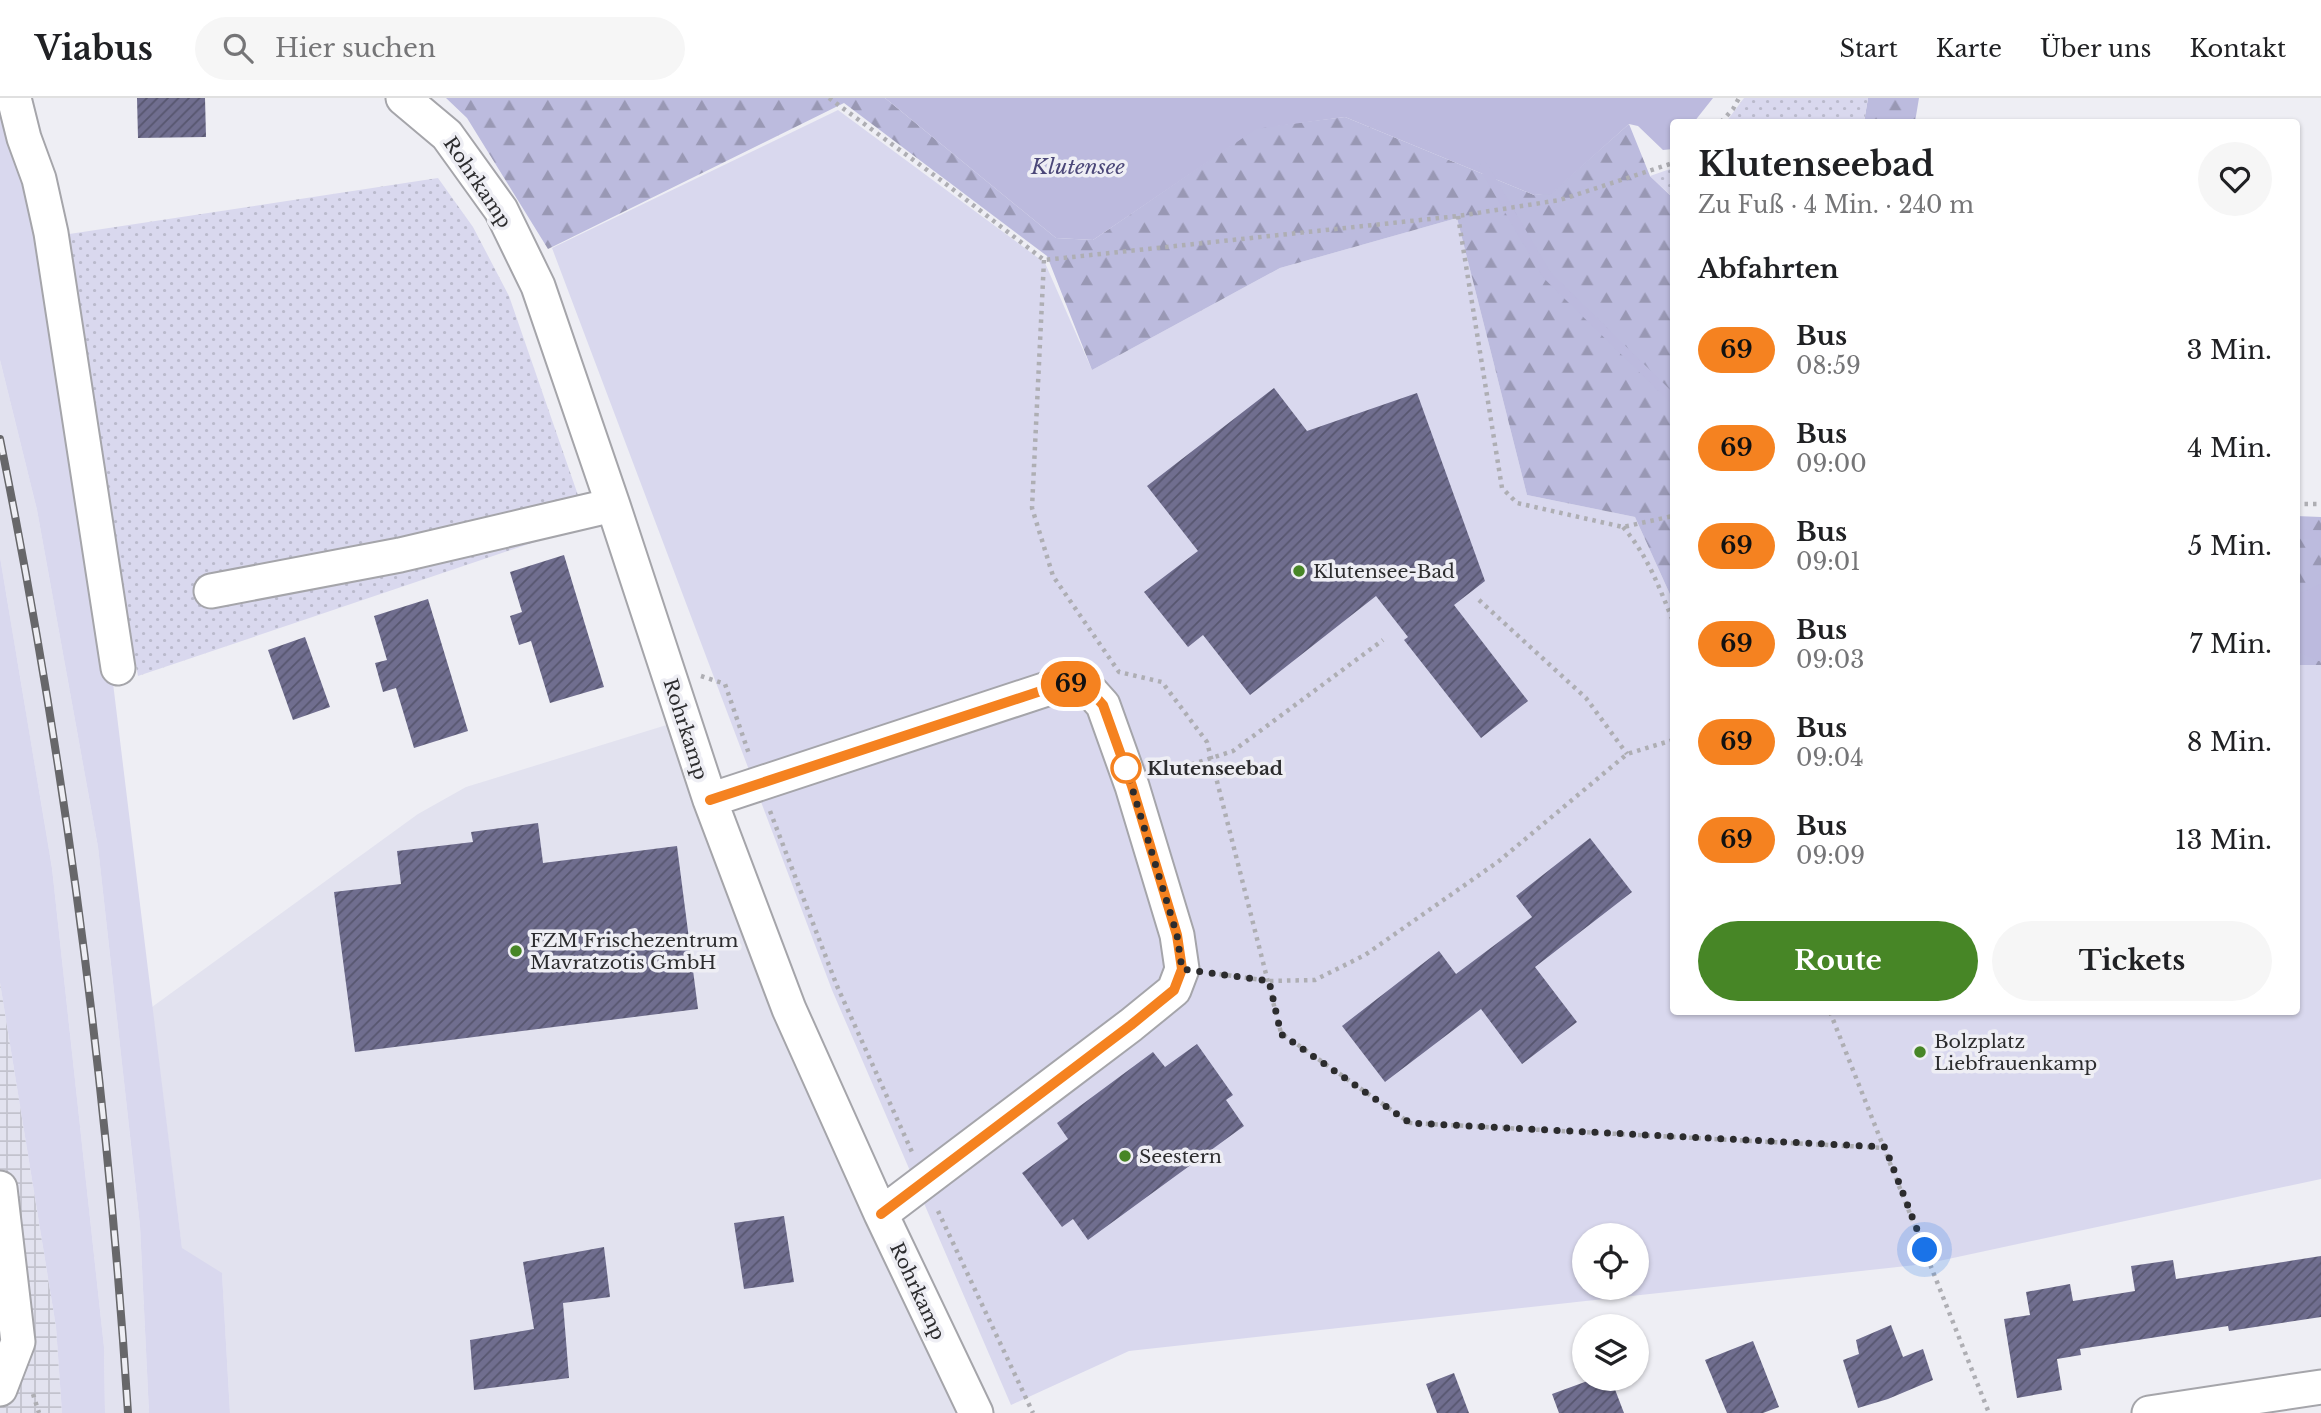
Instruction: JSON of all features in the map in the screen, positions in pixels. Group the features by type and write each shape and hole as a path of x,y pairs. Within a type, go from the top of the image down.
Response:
{"street":[{"path":"14,98 24,138 39,179 51,233 118,668"},
{"name":"Rohrkamp","path":"403,98 447,135 502,210 538,286 710,800 789,1009 971,1412"},
{"path":"211,592 400,555 613,505"},
{"path":"710,800 1065,683 1086,686 1103,705 1132,786 1177,935 1182,969 1174,990 881,1214"},
{"path":"0,1188 18,1342 0,1388"},
{"path":"2149,1413 2321,1387"}],"path":[{"path":"829,98 1044,260 1488,212 1560,200 1670,164"},
{"path":"1723,119 1739,98"},
{"path":"1458,216 1502,488 1517,503 1623,527 1670,517"},
{"path":"1044,260 1032,508 1053,576 1119,672 1161,682 1207,742 1281,1034 1410,1123 1885,1147"},
{"path":"2300,504 2321,504"},
{"path":"1623,527 1640,547 1653,570 1670,613"},
{"path":"1479,600 1586,698 1627,754"},
{"path":"1132,786 1233,751 1383,640"},
{"path":"665,664 725,684 759,784 838,986 1033,1413"},
{"path":"1182,969 1269,981 1315,980 1365,955 1499,861 1627,754 1670,741"},
{"path":"1831,1015 1989,1413"}],"shaded area":[{"path":"0,98 42,247 113,683 182,1248 222,1273 230,1413 149,1413 140,1226 98,847 37,510 0,360"},
{"path":"1744,98 1868,98 1864,119 1728,119"},
{"path":"838,110 1045,263 1092,370 1280,268 1457,218 1527,495 1635,517 1670,594 1670,1015 2300,1015 2300,665 2321,665 2321,1179 1925,1264 1649,1294 1649,1223 1572,1223 1572,1300 1596,1300 1129,1351 1011,1405 832,990 552,248"},
{"path":"1670,169 1670,195 1650,176"},
{"path":"438,178 473,227 509,296 588,524 138,676 56,236"},
{"path":"0,360 37,510 98,847 140,1226 149,1413 105,1413 104,1347 52,868 0,557"},
{"path":"0,557 52,868 104,1347 105,1413 62,1413 56,1327 0,983"},
{"path":"673,723 968,1413 230,1413 222,1274 182,1249 152,1007 418,814 466,787"},
{"path":"0,983 56,1327 62,1413 0,1413"}],"green space":[{"path":"446,98 885,98 1056,238 1093,240 1256,128 1345,117 1534,195 1551,193 1629,124 1650,176 1670,195 1670,594 1635,517 1527,495 1457,218 1280,268 1092,370 1047,256 844,103 548,249 467,118"},
{"path":"1868,98 1919,98 1916,119 1864,119"},
{"path":"2300,516 2321,517 2321,665 2300,665"}],"water":[{"name":"Klutensee","path":"885,98 1713,98 1696,119 1670,119 1670,149 1663,150 1638,126 1629,124 1551,194 1534,195 1345,117 1256,129 1093,240 1056,238"},
{"path":"2321,584 2321,661 2300,653 2300,593"}],"building":[{"path":"137,98 205,98 206,137 138,138"},
{"name":"Klutensee-Bad","path":"1274,388 1307,431 1417,393 1485,581 1454,605 1528,701 1481,738 1404,640 1408,637 1376,596 1250,695 1203,635 1188,647 1144,592 1198,551 1147,486"},
{"path":"564,555 604,687 550,703 531,641 519,645 510,616 522,612 510,572"},
{"path":"428,599 468,731 414,748 396,688 383,692 375,663 387,660 374,616"},
{"path":"305,637 330,707 293,720 268,650"},
{"name":"FZM Frischezentrum Mavratzotis GmbH","path":"538,823 543,863 677,846 698,1009 355,1052 334,892 401,884 397,851 473,842 471,832"},
{"path":"1590,838 1632,892 1535,967 1577,1022 1522,1064 1481,1009 1385,1082 1342,1026 1439,951 1456,974 1532,917 1516,896"},
{"name":"Seestern","path":"1197,1044 1233,1095 1226,1100 1244,1126 1088,1240 1073,1219 1062,1227 1022,1173 1068,1139 1057,1123 1153,1052 1165,1067"},
{"path":"784,1216 794,1282 744,1289 734,1223"},
{"path":"604,1247 610,1297 563,1303 569,1378 474,1390 470,1340 534,1329 523,1262"},
{"path":"2321,1256 2321,1317 2229,1331 2228,1326 2080,1349 2081,1355 2057,1359 2062,1390 2017,1398 2004,1319 2030,1315 2026,1292 2070,1284 2073,1301 2135,1291 2131,1266 2173,1260 2176,1279"},
{"path":"1891,1325 1903,1357 1923,1349 1933,1380 1858,1408 1843,1360 1859,1354 1856,1340"},
{"path":"1753,1341 1779,1407 1763,1413 1727,1413 1705,1360"},
{"path":"1454,1373 1469,1413 1437,1413 1426,1384"},
{"path":"1572,1387 1572,1391 1616,1391 1624,1413 1559,1413 1552,1394"}],"waterway":[{"path":"1484,167 1546,274 1670,396"},
{"path":"2300,534 2321,535"}],"railway":[{"path":"0,439 64,802 108,1168 128,1413"}],"bus line":[{"name":"69","path":"710,800 1065,683 1086,686 1103,705 1132,786 1177,935 1182,969 1174,990 881,1214"}],"place":[{"name":"Klutensee-Bad","path":"1299,571"},
{"name":"Klutenseebad","path":"1126,768"},
{"name":"FZM Frischezentrum Mavratzotis GmbH","path":"516,951"},
{"name":"Bolzplatz Liebfrauenkamp","path":"1920,1052"},
{"name":"Seestern","path":"1125,1156"}],"route":[{"path":"1126,768 1177,935 1182,969 1269,981 1281,1034 1410,1123 1885,1147 1925,1250"}]}
